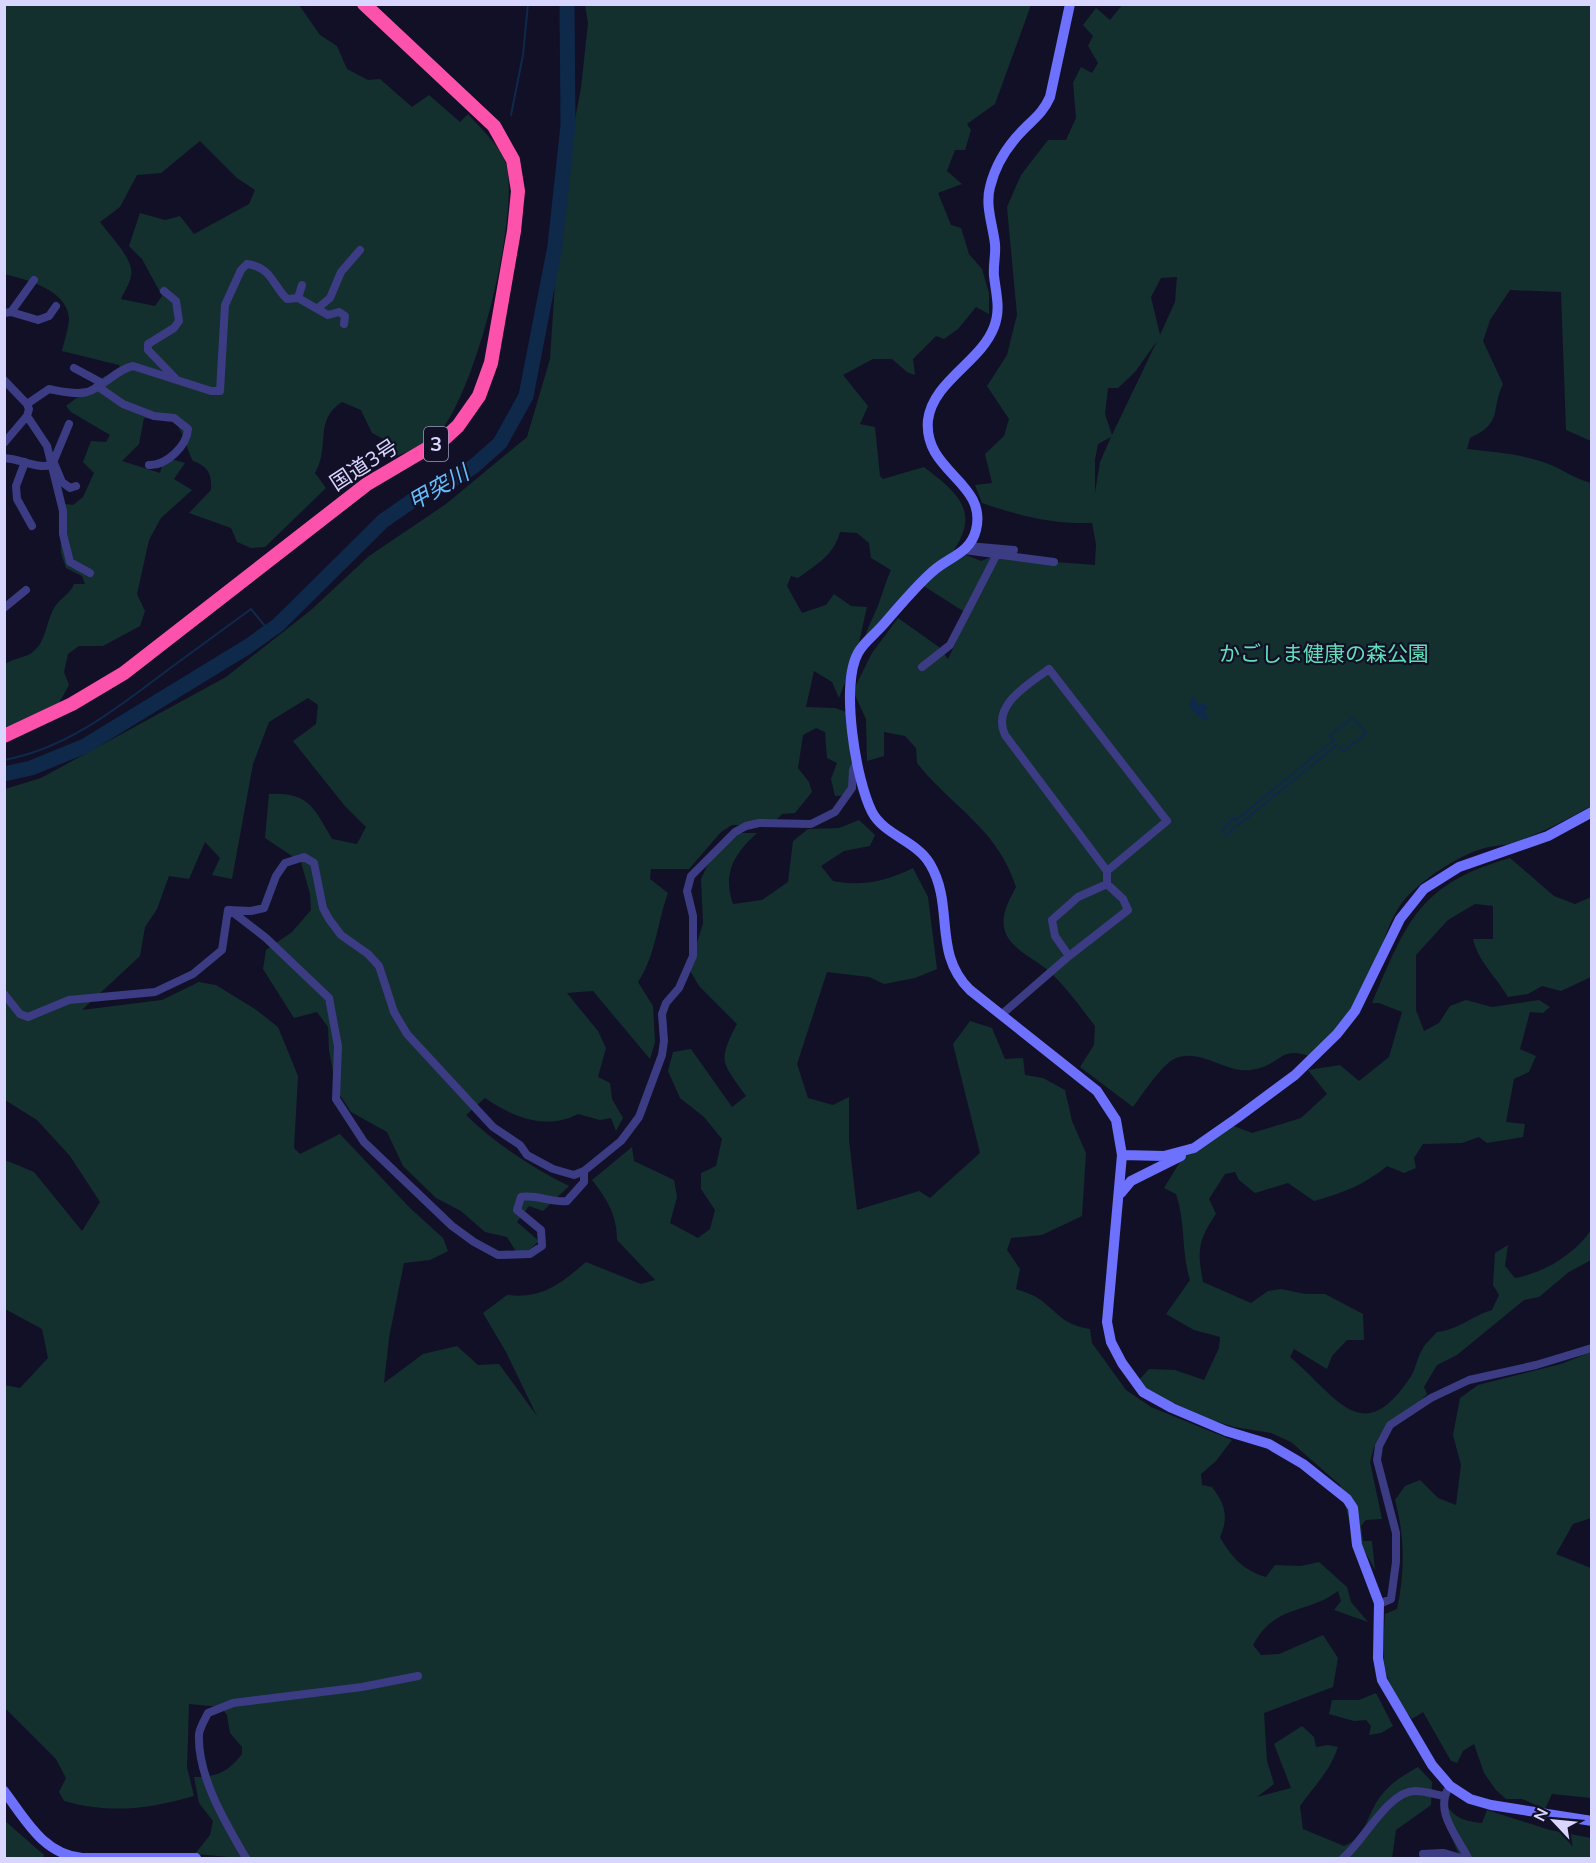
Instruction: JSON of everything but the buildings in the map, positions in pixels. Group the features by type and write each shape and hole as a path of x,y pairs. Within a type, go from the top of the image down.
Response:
{"highway":[{"name":"国道3号","path":"4,736 64,709 124,673 367,484 445,438 458,426 478,396 491,363 514,231 518,191 513,160 494,126 364,4"}],"street":[{"path":"1070,4 1050,97 1043,111 1006,151 990,185 989,203 995,246 994,274 998,299 995,326 989,339 939,395 928,418 931,448 973,498 977,527 966,548 933,570 857,654 850,703 852,733 867,801 874,816 923,854 937,878 947,954 956,976 1097,1091 1116,1120 1122,1155 1120,1197 1106,1312 1112,1342 1137,1386 1150,1396 1226,1431 1269,1444 1303,1464 1343,1494 1353,1508 1357,1545 1374,1584 1379,1604 1378,1658 1382,1680 1432,1765 1450,1786 1470,1799 1491,1805 1592,1821"},
{"path":"318,308 330,298 341,272 360,250"},
{"path":"27,404 49,389 80,393 99,385 122,369 133,366 212,391 220,391 225,305 241,270 247,264 260,266 267,272 287,299 298,298 328,315 339,312 345,316 344,324"},
{"path":"34,280 8,312 38,320 48,316 56,306"},
{"path":"298,298 302,285"},
{"path":"164,291 176,301 179,321 174,328 148,344 148,350 176,379"},
{"path":"74,368 123,404 154,416 174,418 188,429 188,436 165,462 149,465"},
{"path":"4,380 29,409 27,416 4,443"},
{"path":"27,416 47,446 53,464 63,511 63,534 70,562 90,573"},
{"path":"69,424 53,464 62,482 70,488 76,486"},
{"path":"4,458 34,466 53,464"},
{"path":"24,462 16,486 17,499 32,526"},
{"path":"966,548 1014,550"},
{"path":"966,548 996,556 1054,562"},
{"path":"922,667 950,645 996,556"},
{"path":"4,608 27,590"},
{"path":"1001,1015 1069,956 1128,910 1123,900 1107,884 1107,871 1005,735 1001,724 1002,714 1013,698 1049,669 1167,821 1107,871"},
{"path":"228,910 250,911 264,908 276,876 285,863 304,857 314,863 323,908 340,935 368,954 379,966 394,1012 407,1034 478,1113 520,1144 527,1155 570,1175 584,1171 633,1127 662,1055 664,1041 662,1014 666,1003 679,988 693,956 693,916 687,891 691,876 735,832 746,826 810,824 835,812 852,788 853,770 858,758"},
{"path":"1120,1197 1131,1181 1194,1148 1295,1074 1337,1034 1355,1011 1400,919 1424,889 1459,867 1548,836 1592,812"},
{"path":"1069,956 1055,936 1052,920 1078,897 1107,884"},
{"path":"228,910 266,938 329,998 338,1046 336,1099 364,1142 452,1226 498,1255 530,1254 542,1246 541,1230 518,1210 521,1197 532,1195 557,1202 567,1201 584,1182 584,1171"},
{"path":"4,993 20,1014 28,1017 69,1000 162,990 194,974 222,950 228,910"},
{"path":"1122,1155 1164,1156 1194,1148"},
{"path":"1379,1604 1391,1599 1396,1562 1396,1533 1377,1460 1379,1446 1390,1425 1431,1398 1469,1380 1536,1365 1592,1348"},
{"path":"246,1858 217,1806 204,1766 199,1732 208,1713 233,1703 362,1687 418,1676"},
{"path":"1450,1786 1443,1796 1442,1806 1468,1858"},
{"path":"4,1791 39,1837 58,1855 82,1858 196,1858"},
{"path":"1343,1858 1355,1849 1394,1799 1414,1791 1443,1796"},
{"path":"1423,1854 1444,1853 1461,1858"},
{"path":"1435,1858 1444,1853"}],"green space":[{"name":"かごしま健康の森公園","path":"1123,4 1591,5 1591,441 1566,430 1561,292 1510,290 1490,320 1483,341 1503,384 1492,421 1488,427 1470,438 1467,449 1531,458 1591,483 1591,806 1533,835 1462,857 1438,871 1415,889 1394,916 1361,1004 1318,1060 1296,1053 1288,1054 1261,1068 1242,1070 1197,1056 1179,1057 1173,1059 1160,1071 1133,1107 1080,1067 1094,1045 1095,1026 1056,978 1018,949 1008,938 1004,925 1004,914 1016,887 1009,869 990,839 917,763 916,748 905,736 884,732 884,756 867,761 866,719 853,691 872,653 898,618 939,647 948,659 968,617 963,611 919,583 864,641 891,570 871,558 869,543 857,533 840,532 829,553 798,578 791,576 787,586 802,613 826,605 834,594 851,606 867,607 857,651 839,698 832,682 814,671 806,707 835,708 849,713 853,755 850,795 835,796 831,779 837,763 827,758 825,732 816,728 803,735 798,768 809,782 812,792 795,813 782,814 771,825 732,825 721,832 689,869 651,869 650,879 668,893 653,950 638,982 653,1006 655,1042 650,1059 593,991 567,993 598,1031 606,1048 598,1077 610,1083 612,1099 623,1118 616,1131 611,1118 600,1120 578,1114 554,1121 530,1120 507,1111 485,1098 466,1115 515,1155 569,1186 543,1211 529,1206 517,1222 539,1241 520,1258 507,1237 485,1232 461,1211 436,1198 403,1166 387,1132 351,1112 336,1089 329,1050 328,1027 317,1012 294,1018 263,969 266,950 292,932 311,910 310,894 301,862 265,838 269,794 293,796 309,804 332,839 357,844 366,827 344,805 293,741 316,724 318,705 308,698 269,722 253,764 232,879 212,875 220,858 205,842 189,879 169,876 157,909 145,927 140,956 82,1010 162,1000 199,982 216,985 255,1009 278,1027 298,1076 294,1148 300,1154 340,1134 410,1208 443,1238 448,1251 430,1260 404,1263 389,1338 384,1383 423,1354 457,1346 478,1365 499,1364 537,1416 506,1352 483,1313 507,1295 531,1295 550,1288 586,1262 641,1284 655,1280 617,1240 617,1231 610,1208 592,1180 632,1147 634,1161 674,1180 677,1197 670,1223 698,1238 710,1229 715,1210 701,1189 701,1173 716,1166 722,1139 704,1117 680,1098 668,1071 673,1052 691,1049 732,1107 746,1096 725,1062 727,1046 737,1024 699,986 689,969 703,923 701,879 707,866 724,843 739,833 757,833 737,856 730,873 729,883 733,904 762,900 788,882 793,841 808,829 839,828 859,820 875,835 870,846 844,851 821,866 833,881 844,883 874,882 913,868 928,897 937,969 915,978 884,984 869,977 827,972 797,1064 808,1098 833,1105 849,1097 849,1140 857,1210 919,1191 930,1198 980,1153 953,1044 970,1021 992,1028 1005,1059 1023,1058 1025,1075 1043,1078 1065,1090 1072,1121 1086,1153 1082,1216 1042,1235 1011,1238 1007,1250 1020,1269 1016,1289 1039,1299 1069,1323 1090,1329 1092,1343 1126,1390 1151,1407 1232,1440 1216,1461 1201,1474 1202,1485 1212,1487 1223,1505 1225,1517 1220,1537 1239,1562 1251,1571 1266,1577 1275,1565 1301,1566 1319,1562 1347,1587 1351,1602 1368,1622 1334,1610 1341,1601 1338,1591 1271,1622 1253,1645 1261,1655 1279,1654 1323,1635 1338,1658 1333,1687 1264,1713 1267,1761 1274,1784 1257,1797 1291,1788 1274,1744 1302,1726 1314,1737 1316,1747 1328,1745 1338,1747 1326,1771 1300,1806 1303,1829 1344,1846 1362,1831 1384,1792 1418,1767 1432,1782 1431,1805 1396,1830 1392,1858 241,1858 195,1854 210,1835 213,1821 199,1803 194,1777 209,1776 227,1769 242,1754 242,1747 230,1733 227,1715 221,1707 189,1704 187,1767 194,1796 145,1807 113,1809 64,1801 59,1792 66,1778 56,1759 5,1708 4,1385 20,1388 48,1358 42,1329 5,1309 5,1160 34,1172 82,1231 100,1202 70,1156 37,1120 5,1100 5,789 41,778 226,677 311,610 369,556 446,504 527,437 550,359 561,192 581,88 588,23 585,5 1031,5 995,104 967,124 971,130 965,150 955,150 947,171 962,184 938,193 951,225 961,228 969,254 982,269 989,293 989,314 976,307 958,329 944,339 936,336 913,359 915,375 907,372 892,359 873,359 843,375 868,406 860,424 875,427 880,476 883,479 924,467 946,484 961,502 965,512 965,524 962,536 954,550 981,561 991,557 1095,565 1096,544 1092,523 1049,521 996,508 982,503 975,485 992,483 985,454 1004,436 1009,419 987,386 1007,355 1017,315 1007,207 1021,175 1048,140 1066,140 1076,118 1073,83 1081,67 1092,73 1098,63 1088,46 1093,36 1083,25 1096,8 1110,20","holes":["1177,277 1175,302 1160,335 1151,297 1161,278","1157,341 1112,435 1105,414 1108,388 1118,388 1135,372","1111,437 1100,462 1095,493 1095,460 1098,444"]},
{"path":"5,5 299,5 320,35 337,46 347,69 368,80 380,79 412,107 429,95 460,122 468,114 494,143 506,164 509,189 507,223 490,309 463,391 448,421 432,440 419,448 394,457 385,440 372,433 361,410 342,402 333,409 328,417 320,463 315,473 326,488 265,547 251,548 237,542 231,528 189,513 211,490 208,471 193,461 173,420 144,418 139,444 122,461 160,473 163,461 168,458 185,463 174,479 192,490 161,518 149,540 137,594 145,611 140,626 103,646 79,646 68,654 64,672 69,685 59,703 5,728 4,665 36,649 43,638 56,605 74,584 85,584 82,576 66,568 61,553 59,503 73,505 83,497 94,473 83,462 91,441 106,442 110,435 71,412 66,406 105,376 122,372 119,365 62,351 69,318 67,308 61,300 44,287 5,274","holes":["200,141 237,178 255,190 249,204 194,234 180,216 165,220 140,213 129,246 142,259 162,296 155,306 121,299 129,282 131,270 126,256 100,222 120,207 137,175 161,173"]},
{"path":"1510,858 1554,896 1575,904 1591,897 1591,977 1561,991 1542,986 1528,994 1508,997 1483,962 1473,939 1493,939 1493,906 1475,904 1448,920 1416,955 1416,1010 1424,1031 1439,1023 1450,1006 1466,1000 1492,1007 1539,1000 1550,1007 1543,1013 1530,1012 1520,1049 1536,1056 1529,1072 1514,1079 1506,1122 1525,1124 1523,1137 1487,1143 1479,1137 1462,1143 1423,1144 1414,1158 1416,1168 1404,1173 1387,1166 1353,1188 1314,1201 1288,1183 1255,1193 1239,1180 1235,1172 1225,1174 1209,1199 1216,1214 1200,1246 1203,1282 1251,1303 1268,1291 1281,1289 1305,1294 1325,1294 1363,1314 1364,1340 1347,1340 1332,1356 1327,1369 1294,1349 1290,1357 1336,1400 1349,1409 1363,1413 1378,1410 1394,1399 1411,1376 1423,1347 1437,1332 1452,1329 1492,1310 1499,1295 1493,1285 1495,1253 1508,1245 1505,1266 1515,1278 1537,1272 1558,1261 1576,1247 1591,1230 1591,1260 1569,1272 1539,1297 1524,1300 1457,1355 1437,1365 1424,1387 1427,1394 1374,1447 1370,1462 1382,1519 1366,1520 1361,1526 1363,1541 1372,1541 1375,1570 1350,1524 1340,1485 1291,1442 1271,1433 1234,1427 1209,1419 1149,1392 1138,1381 1149,1369 1175,1370 1204,1380 1219,1348 1220,1337 1194,1330 1166,1314 1190,1280 1176,1194 1164,1188 1183,1157 1231,1125 1252,1133 1301,1118 1327,1094 1308,1070 1340,1065 1359,1081 1389,1057 1402,1012 1379,1003 1372,1003 1407,928 1420,909 1455,880 1479,868"},
{"path":"1591,1352 1591,1518 1573,1524 1556,1554 1591,1568 1591,1798 1552,1794 1545,1809 1522,1799 1506,1799 1496,1790 1484,1773 1474,1744 1463,1751 1457,1763 1451,1761 1423,1712 1412,1719 1394,1693 1385,1670 1383,1646 1385,1614 1397,1609 1401,1582 1402,1541 1395,1500 1405,1486 1420,1480 1438,1498 1456,1505 1461,1465 1453,1435 1460,1398 1478,1385 1561,1364"},
{"path":"1376,1693 1393,1726 1381,1733 1369,1735 1371,1726 1366,1720 1354,1721 1329,1714 1332,1700 1359,1700"},
{"path":"1443,1800 1455,1815 1469,1821 1482,1823 1487,1810 1550,1830 1591,1838 1591,1858 1460,1858 1445,1821"},
{"path":"4,1820 44,1855 43,1858 5,1858"}],"water":[{"path":"1194,696 1198,705 1204,703 1208,708 1204,711 1209,718 1206,721 1196,715 1189,705"}],"waterway":[{"path":"511,115 523,55 528,4"},
{"name":"甲突川","path":"4,774 31,768 85,746 247,647 278,625 383,521 429,489 458,477 500,443 526,396 555,246 568,125 567,4"},
{"path":"4,760 49,746 92,724 251,609 269,631"},
{"path":"1353,718 1366,733 1344,751 1337,745 1226,835 1222,830 1234,818 1236,820 1334,740 1330,735 1353,718"}]}
